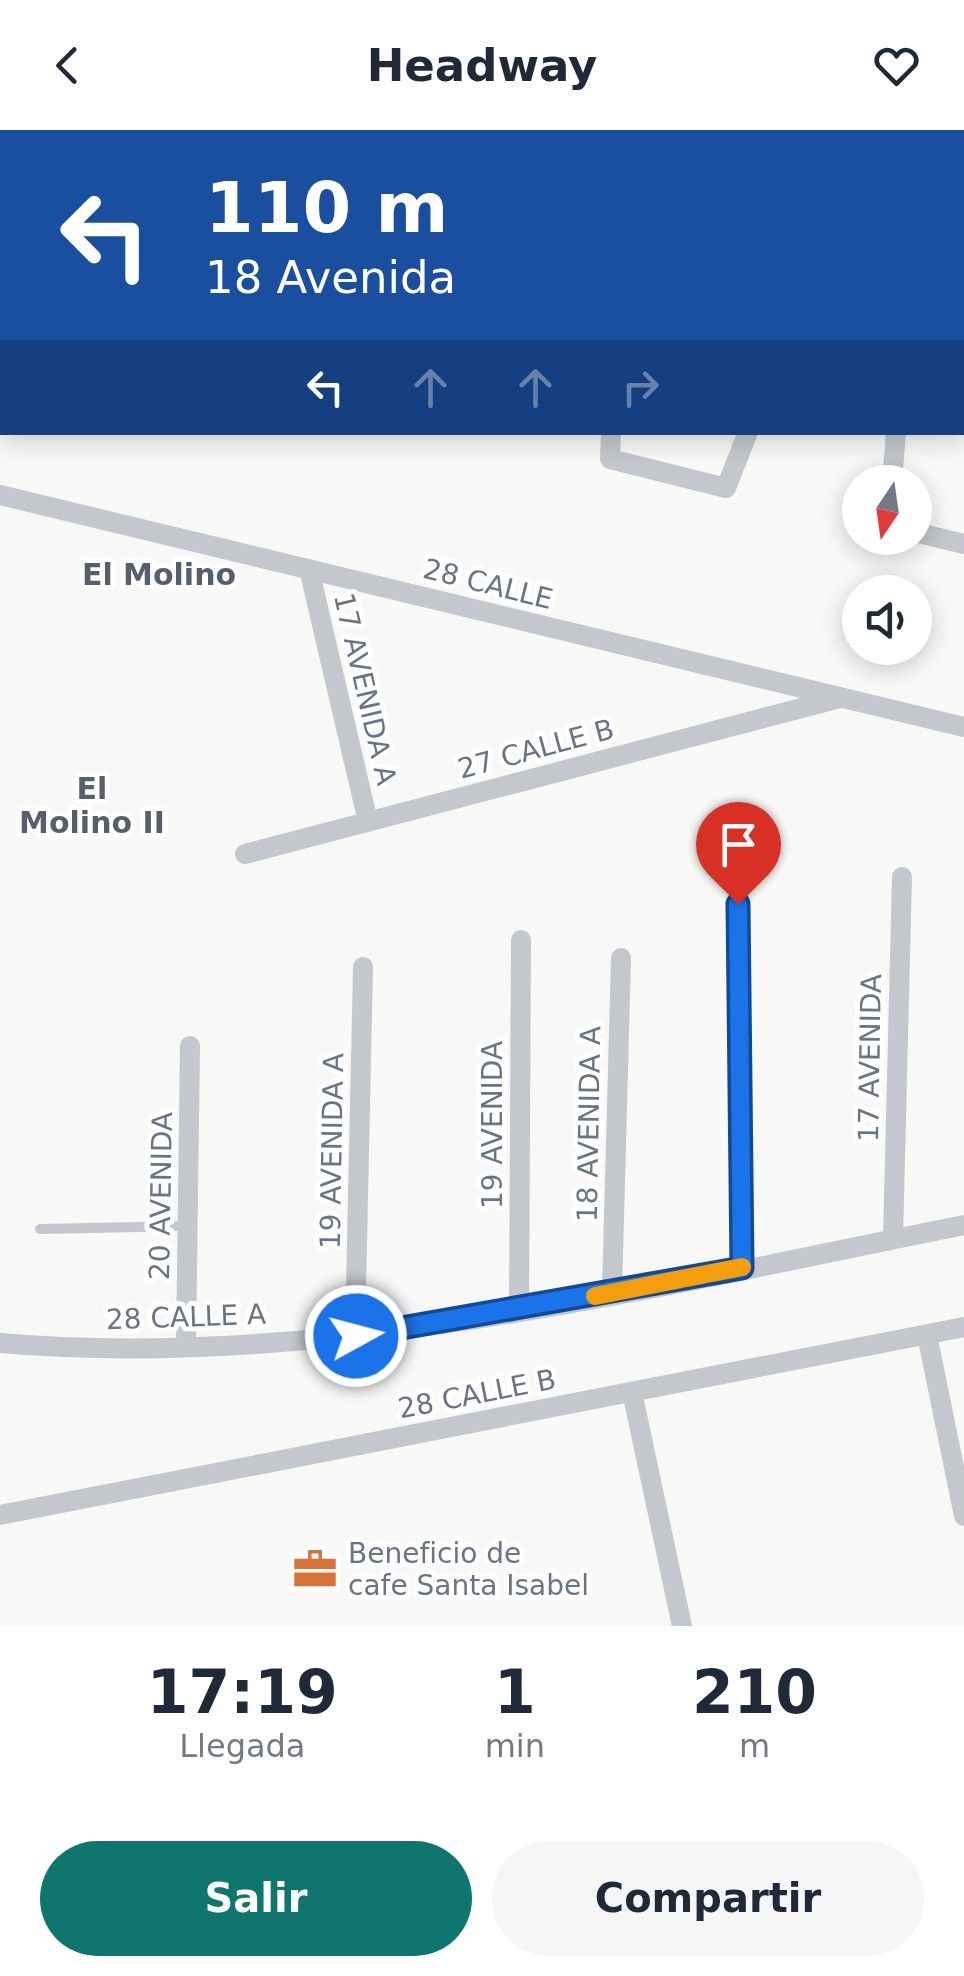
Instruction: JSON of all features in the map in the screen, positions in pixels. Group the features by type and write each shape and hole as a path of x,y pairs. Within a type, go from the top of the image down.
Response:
{"street":[{"path":"610,435 610,460 726,488 747,435"},
{"path":"893,465 896,435"},
{"name":"28 CALLE","path":"2,496 964,727"},
{"path":"932,536 964,544"},
{"name":"17 AVENIDA A","path":"309,569 368,822"},
{"name":"27 CALLE B","path":"245,854 842,698"},
{"name":"17 AVENIDA","path":"893,1240 902,877"},
{"path":"738,904 742,1268"},
{"name":"19 AVENIDA","path":"519,1310 521,940"},
{"name":"18 AVENIDA A","path":"612,1292 621,958"},
{"name":"19 AVENIDA A","path":"356,1336 363,966"},
{"name":"20 AVENIDA","path":"186,1347 190,1046"},
{"name":"28 CALLE A","path":"0,1343 186,1347 356,1336 519,1310 964,1225"},
{"name":"28 CALLE B","path":"0,1515 964,1328"},
{"path":"927,1335 964,1516"},
{"path":"632,1392 682,1626"}],"lane":[{"path":"40,1229 188,1226"}],"slow traffic":[{"path":"595,1296 742,1267"}],"place":[{"name":"Beneficio de cafe Santa Isabel","path":"315,1569"}],"district":[{"name":"El Molino","path":"159,574"},
{"name":"El Molino II","path":"92,805"}],"route":[{"path":"356,1336 742,1268 738,904"}]}
